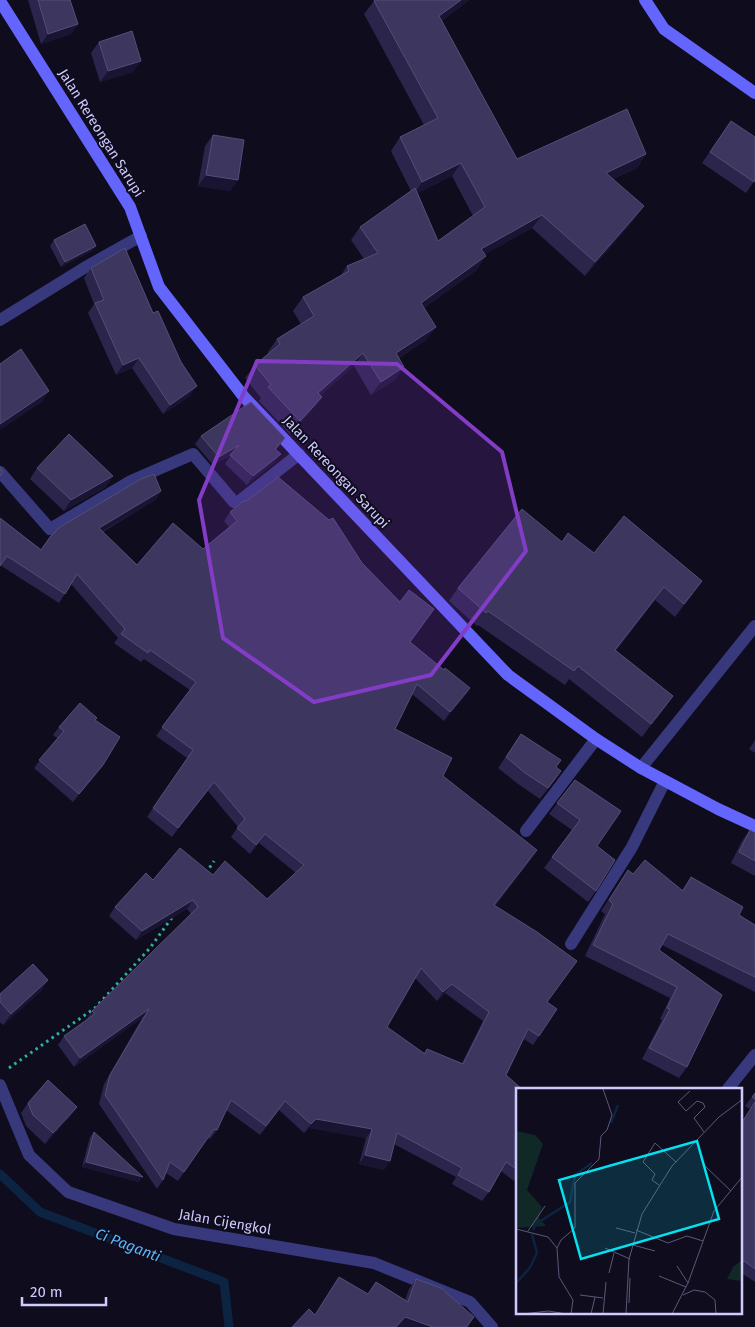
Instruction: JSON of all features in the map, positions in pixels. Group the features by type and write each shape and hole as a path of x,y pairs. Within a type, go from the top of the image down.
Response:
{"street":[{"path":"644,0 664,29 755,93"},
{"name":"Jalan Rereongan Sarupi","path":"0,1 130,208 159,287 244,397 508,675 596,739 641,768 665,782 755,826"},
{"path":"0,320 84,268 141,236"},
{"path":"0,472 50,529 131,481 193,454 234,502 237,503 299,454"},
{"path":"641,768 755,626"},
{"path":"526,831 596,739"},
{"path":"571,944 632,846 665,782"},
{"path":"729,1088 755,1055"},
{"name":"Jalan Cijengkol","path":"0,1085 29,1156 68,1192 174,1230 374,1263 470,1302 492,1327"}],"path":[{"path":"202,877 214,861"},
{"path":"8,1068 94,1008 150,948 179,908"}],"highlighted area":[{"path":"257,361 397,364 502,452 526,551 431,675 314,702 223,638 199,500"}],"building":[{"path":"38,0 70,0 78,24 48,34"},
{"path":"375,0 461,0 439,16 517,159 627,109 646,154 606,173 644,206 595,262 542,215 481,249 486,256 421,303 436,327 396,353 404,367 381,382 363,353 318,393 322,397 300,421 268,387 271,385 255,365 280,344 277,339 314,316 303,297 349,271 347,266 378,253 360,227 415,188 438,241 485,207 461,163 422,182 400,137 438,118"},
{"path":"132,31 141,61 108,71 99,42"},
{"path":"731,121 755,137 754,182 710,152"},
{"path":"213,135 244,140 238,180 206,175"},
{"path":"85,224 96,246 65,262 54,240"},
{"path":"125,248 153,313 158,311 181,362 197,386 170,405 139,358 123,365 95,303 104,300 91,268"},
{"path":"21,349 49,391 0,424 0,364"},
{"path":"251,402 285,438 275,449 281,454 253,476 230,455 239,445 219,457 201,436"},
{"path":"69,434 113,476 71,500 37,468"},
{"path":"154,474 161,491 99,528 137,565 173,523 203,549 237,521 230,512 278,477 329,520 333,518 362,563 400,602 409,590 434,609 410,642 444,670 445,668 470,688 450,712 417,684 395,729 452,758 443,776 537,850 494,905 537,932 577,961 547,1002 557,1009 539,1036 528,1029 506,1075 521,1088 516,1088 516,1169 506,1162 489,1192 458,1175 462,1168 397,1133 390,1161 365,1155 372,1129 316,1119 311,1124 285,1101 266,1126 231,1100 217,1130 214,1129 184,1172 170,1162 163,1180 105,1095 110,1075 149,1009 80,1058 64,1036 95,1014 92,1011 198,907 193,900 142,931 115,907 146,873 153,880 180,848 213,875 225,861 267,899 304,865 265,834 256,845 237,828 245,819 214,782 178,828 153,808 193,750 162,727 196,682 150,650 148,653 121,634 125,629 77,574 65,594 7,556 0,566 0,518 41,550 60,527 141,479","holes":["421,968 443,992 452,984 489,1012 463,1064 427,1049 425,1054 387,1027"]},
{"path":"522,509 562,542 568,533 594,553 624,516 702,581 684,604 664,587 615,650 673,696 651,724 578,666 574,671 488,611 486,613 458,588"},
{"path":"80,703 97,718 95,720 120,737 103,765 79,794 39,760 64,731 59,727"},
{"path":"521,734 561,760 556,767 561,771 548,788 525,773 506,757"},
{"path":"575,780 621,811 597,846 615,860 596,891 552,857 580,820 557,803"},
{"path":"750,830 755,833 755,861 739,852"},
{"path":"645,860 683,891 691,877 743,907 739,915 755,925 755,977 668,934 659,950 722,995 687,1067 649,1048 670,1009 667,1008 677,987 593,945 613,904 609,900 628,870 633,874"},
{"path":"33,964 48,980 11,1014 0,1002 0,994"},
{"path":"48,1080 77,1107 53,1133 33,1115 28,1103"},
{"path":"755,1102 755,1269 744,1261 742,1263 742,1122"},
{"path":"94,1132 143,1177 86,1162"},
{"path":"339,1277 368,1294 376,1282 408,1302 416,1279 441,1288 474,1317 466,1327 433,1327 405,1317 396,1327 292,1327 309,1309 315,1315"}],"waterway":[{"name":"Ci Paganti","path":"0,1174 40,1212 224,1282 229,1327"}]}
